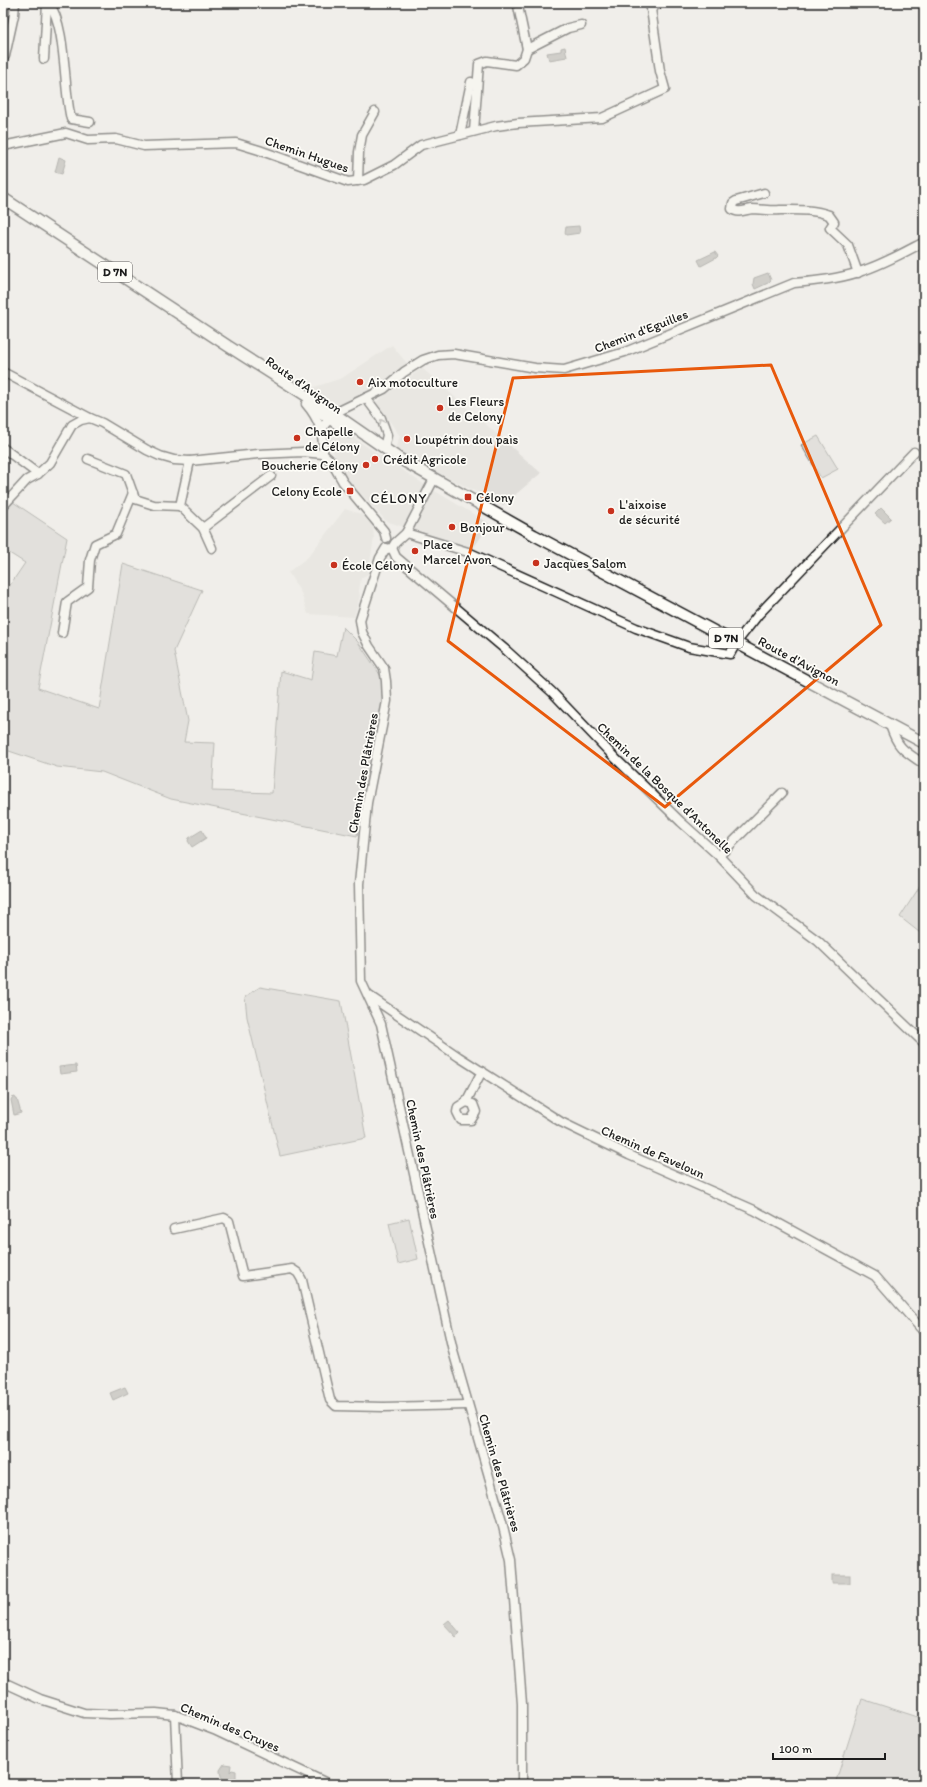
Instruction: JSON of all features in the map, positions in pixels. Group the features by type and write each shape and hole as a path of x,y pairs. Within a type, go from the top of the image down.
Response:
{"main road":[{"name":"Route d'Avignon","path":"3,198 333,417 399,466 432,481 924,743"},
{"name":"Route d'Avignon","path":"228,346 306,404 333,417 384,448 432,481"}],"street":[{"path":"5,56 14,15 15,3"},
{"path":"44,59 48,3"},
{"path":"48,3 54,11 63,55 67,103 71,119 90,122"},
{"name":"Chemin Hugues","path":"3,146 66,133 88,140 116,138 144,146 236,143 348,182 364,180 394,165 421,145 474,131 518,123 602,118 665,89 660,71 651,9 660,3"},
{"path":"474,131 479,64 486,61 516,65 524,58 527,49 518,6"},
{"path":"527,49 568,28 581,25"},
{"path":"460,135 471,82"},
{"path":"358,181 359,152 362,135 375,112"},
{"path":"764,193 733,202 732,209 739,212 747,210 779,211 797,209 829,215 834,222 830,228 848,245 858,273"},
{"name":"Chemin d'Eguilles","path":"333,417 343,408 384,389 404,372 423,360 438,355 454,354 535,368 564,370 625,352 794,283 822,280 858,273 878,265 924,242"},
{"path":"3,372 113,429 147,450 174,460 190,461 303,452 323,454 331,461 343,482 380,526 386,538 383,544 391,547 406,533 432,481"},
{"path":"366,398 381,418 387,435 384,448"},
{"path":"306,404 312,411 322,431 323,454"},
{"path":"322,431 325,424 333,417"},
{"path":"3,506 27,480 38,474 50,463 72,425 81,420 90,418"},
{"path":"3,448 38,474"},
{"path":"406,533 468,552 636,628 689,647 730,654 736,643 758,615 914,452"},
{"path":"88,459 126,474 135,499 154,505 180,506 203,528 212,548"},
{"path":"180,506 190,461"},
{"path":"203,528 271,476"},
{"path":"62,633 67,602 88,587 90,560 95,544 116,534 133,493"},
{"name":"Chemin de la Bosque d'Antonelle","path":"391,547 396,557 507,651 552,692 616,759 681,822 719,856 756,895 818,941 924,1043"},
{"name":"Chemin des Plâtrières","path":"391,547 380,558 360,620 362,632 369,646 384,668 387,701 367,803 359,884 360,981 382,1024 453,1351 467,1406 502,1522 511,1560 522,1704 522,1784"},
{"path":"890,725 895,741 900,748 924,764"},
{"path":"719,856 782,793"},
{"name":"Chemin de Faveloun","path":"368,995 561,1122 629,1155 754,1210 875,1276 924,1332"},
{"path":"466,1102 482,1071"},
{"path":"174,1229 224,1218 229,1221 243,1276 292,1269 298,1272 302,1280 330,1400 336,1406 467,1406"},
{"name":"Chemin des Cruyes","path":"3,1682 40,1699 84,1713 156,1713 175,1715 214,1730 330,1784"},
{"path":"175,1715 178,1784"}],"highlighted area":[{"path":"771,365 881,625 665,807 448,641 513,378"}],"shaded area":[{"path":"565,47 567,57 549,60 547,53 561,51 561,48"},
{"path":"59,157 66,160 62,174 55,172"},
{"path":"579,226 580,233 566,235 566,227"},
{"path":"715,252 718,256 716,258 701,266 698,260"},
{"path":"768,273 771,280 755,289 753,284 754,278"},
{"path":"392,345 409,366 370,393 338,409 308,389 342,378"},
{"path":"422,368 541,473 503,505 394,451 400,436 376,402"},
{"path":"333,424 425,485 490,524 472,550 386,521 340,471 326,432"},
{"path":"818,436 838,469 821,478 801,445"},
{"path":"13,502 67,538 38,688 99,709 123,564 202,590 174,651 188,721 184,742 215,743 212,791 272,793 281,671 311,680 315,652 337,656 343,627 358,642 383,680 383,699 357,836 171,799 102,772 57,767 3,749 3,589 6,591 25,563 3,549 3,514"},
{"path":"881,508 891,518 885,523 875,514"},
{"name":"École Célony","path":"345,509 361,514 373,526 374,538 368,574 361,578 359,591 360,596 354,617 308,614 301,593 288,572 308,557"},
{"path":"202,830 206,838 192,847 188,841 189,838"},
{"path":"924,880 924,936 900,917"},
{"path":"260,987 341,1001 366,1138 280,1156 247,1017 245,997"},
{"path":"76,1065 77,1072 60,1074 59,1067"},
{"path":"15,1097 21,1113 14,1115 11,1100"},
{"path":"409,1218 418,1259 398,1264 389,1223"},
{"path":"125,1387 128,1393 113,1400 110,1393"},
{"path":"832,1575 850,1575 850,1583 832,1583"},
{"path":"449,1620 460,1633 456,1637 444,1624"},
{"path":"862,1699 924,1719 924,1784 835,1784"},
{"path":"224,1764 231,1765 230,1772 232,1770 236,1771 236,1779 232,1783 225,1781 221,1775 220,1770"}],"place":[{"name":"Aix motoculture","path":"360,382"},
{"name":"Les Fleurs de Celony","path":"440,408"},
{"name":"Chapelle de Célony","path":"297,438"},
{"name":"Loupétrin dou paìs","path":"407,439"},
{"name":"Crédit Agricole","path":"375,459"},
{"name":"Boucherie Célony","path":"366,465"},
{"name":"Celony Ecole","path":"350,491"},
{"name":"Célony","path":"468,497"},
{"name":"L'aixoise de sécurité","path":"611,511"},
{"name":"Bonjour","path":"452,527"},
{"name":"Place Marcel Avon","path":"415,551"},
{"name":"Jacques Salom","path":"536,563"},
{"name":"École Célony","path":"334,565"}],"district":[{"name":"CÉLONY","path":"399,498"}]}
